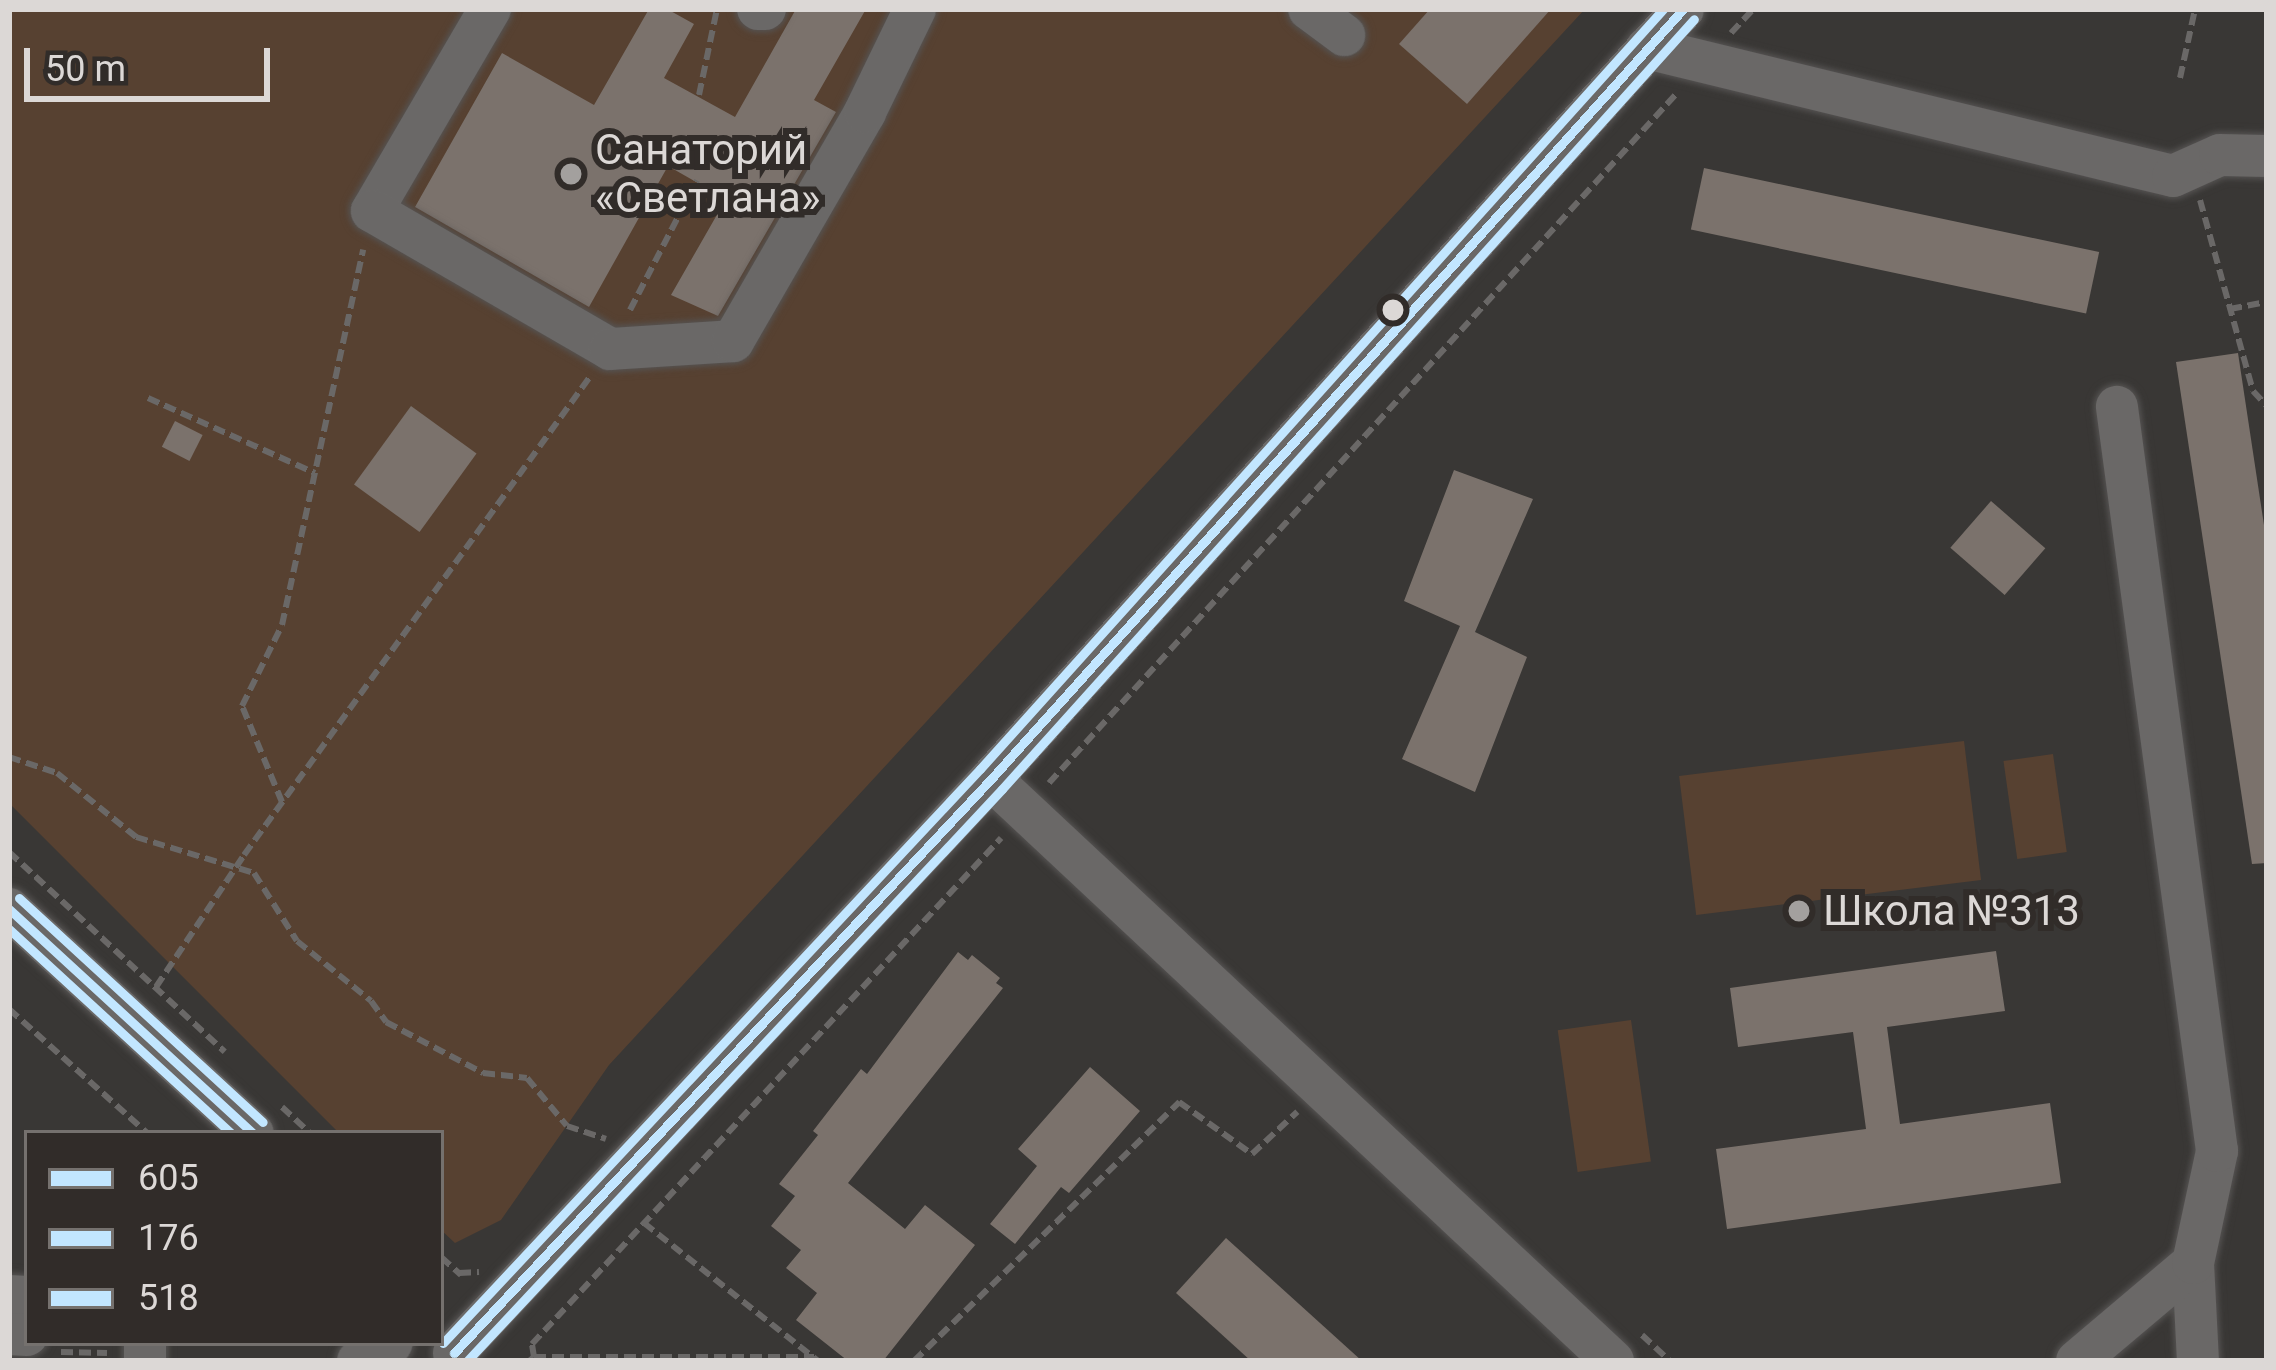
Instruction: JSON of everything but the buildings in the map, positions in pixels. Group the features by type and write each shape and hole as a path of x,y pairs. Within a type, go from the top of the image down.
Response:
{"street":[{"path":"490,9 372,211 610,350 734,340 865,112 915,9"},
{"path":"1310,9 1344,35"},
{"path":"452,1350 992,779 1683,9"},
{"path":"1647,48 2173,176 2220,154 2267,156"},
{"path":"2117,406 2217,1150 2193,1263 2198,1361"},
{"path":"992,779 1612,1361"},
{"path":"9,909 264,1117"},
{"path":"2077,1361 2193,1263"},
{"path":"354,1361 386,1346"}],"path":[{"path":"699,95 717,9"},
{"path":"816,1359 533,1360 532,1344 1026,811 1753,9"},
{"path":"2180,78 2195,9"},
{"path":"2191,167 2253,391 2267,406"},
{"path":"156,987 282,802 610,350 697,181"},
{"path":"282,802 242,706 283,625 372,211"},
{"path":"2230,309 2267,302"},
{"path":"148,398 202,418 228,436 315,473"},
{"path":"9,758 57,773 136,838 254,873 297,941 371,1001 386,1022 483,1073 527,1078 567,1126 623,1145"},
{"path":"9,852 242,1068"},
{"path":"9,1009 144,1130"},
{"path":"914,1361 1179,1102 1252,1154 1322,1089"},
{"path":"264,1117 301,1130"},
{"path":"644,1222 816,1359"},
{"path":"72,1346 145,1353"}],"shaded area":[{"path":"9,9 1585,9 609,1065 501,1220 455,1243 444,1233 444,1130 336,1130 9,803"},
{"path":"1964,741 1981,880 1696,915 1679,776"},
{"path":"2053,754 2067,852 2017,859 2003,761"},
{"path":"1631,1020 1651,1162 1578,1172 1558,1030"}],"transit line":[{"name":"518","path":"444,1342 980,769 1663,9"},
{"name":"605","path":"454,1353 991,779 1683,9"},
{"name":"176","path":"467,1361 1002,789 1694,19"},
{"name":"518","path":"19,898 263,1122"},
{"name":"605","path":"9,909 250,1130"},
{"name":"176","path":"9,929 228,1130"}],"place":[{"name":"Санаторий «Светлана»","path":"571,174"},
{"name":"Школа №313","path":"1799,911"}]}
